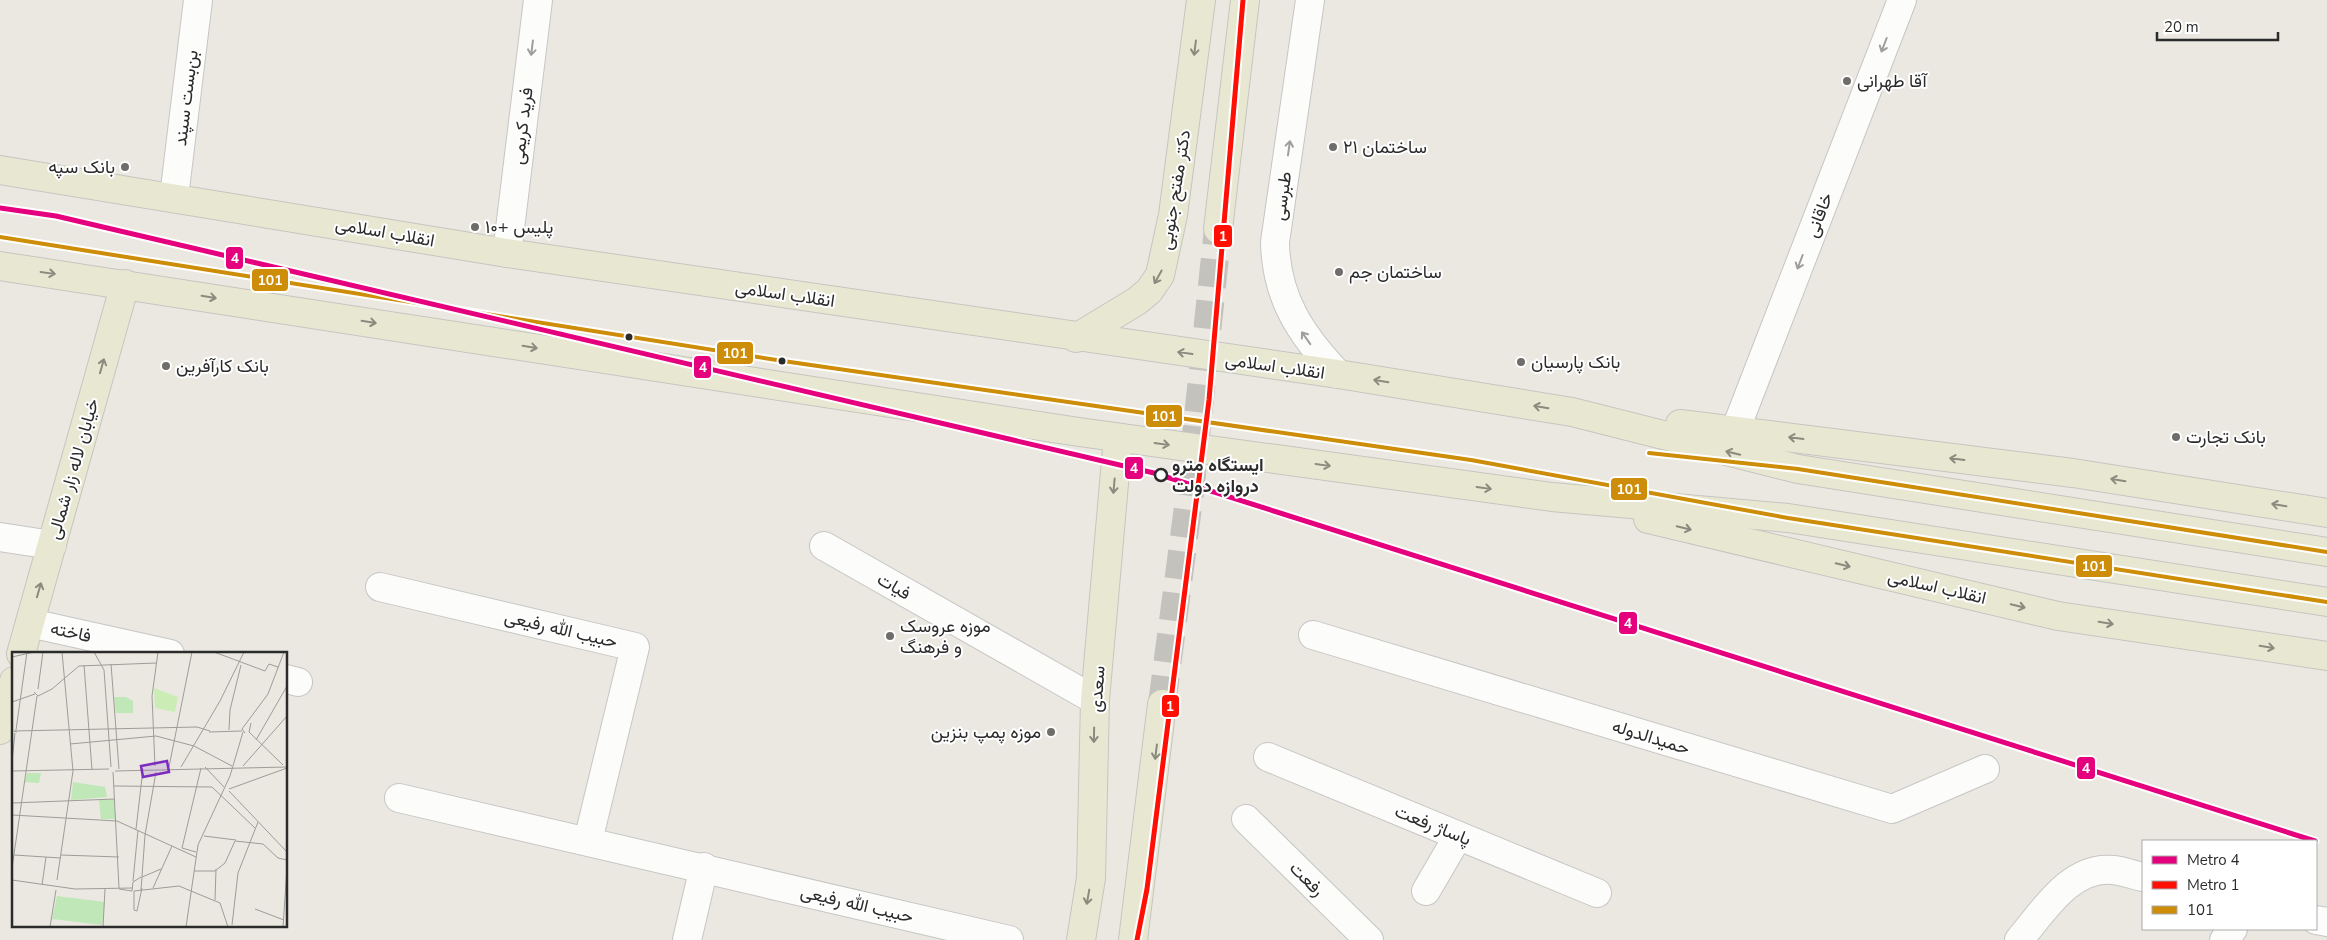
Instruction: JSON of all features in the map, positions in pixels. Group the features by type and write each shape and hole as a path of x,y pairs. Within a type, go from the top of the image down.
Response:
{"main road":[{"name":"دکتر مفتح جنوبی","path":"1076,338 1137,301 1149,291 1160,275 1173,215 1201,0"},
{"path":"1218,229 1246,0"},
{"name":"انقلاب اسلامی","path":"0,170 174,197 506,253 1076,338 1338,374 1572,412 2073,473 2327,513"},
{"name":"انقلاب اسلامی","path":"0,266 1118,438 1552,497 1788,518 2327,602"},
{"name":"خیابان لاله زار شمالی","path":"23,652 125,284"},
{"name":"انقلاب اسلامی","path":"1572,412 1798,469 2327,552"},
{"name":"سعدی","path":"1081,940 1091,878 1095,700 1118,438"},
{"name":"انقلاب اسلامی","path":"1552,497 2058,616 2327,656"},
{"path":"0,730 12,688"},
{"path":"1133,940 1162,704"}],"street":[{"name":"بن‌بست سپند","path":"174,197 198,0"},
{"name":"فرید کریمی","path":"506,253 538,0"},
{"name":"طبرسی","path":"1310,0 1276,242 1276,257 1280,281 1302,333 1338,374"},
{"name":"خاقانی","path":"1736,431 1902,0"},
{"path":"0,537 52,545"},
{"name":"فیات","path":"824,546 1095,700"},
{"name":"حبیب الله رفیعی","path":"380,587 635,647 588,841"},
{"name":"فاخته","path":"30,623 161,652"},
{"name":"حمیدالدوله","path":"1313,635 1892,809 1985,770"},
{"name":"پاساژ رفعت","path":"1268,757 1597,894"},
{"name":"حبیب الله رفیعی","path":"399,798 704,867 1009,940"},
{"name":"رفعت","path":"1246,819 1369,940"},
{"path":"1426,891 1458,836"},
{"path":"687,940 704,867"},
{"path":"2019,940 2064,888 2079,877 2095,870 2114,870 2142,878"},
{"path":"2224,940 2232,930"}],"tunnel":[{"path":"1162,704 1190,492 1218,229"}],"metro line":[{"name":"1","path":"1137,940 1147,889 1209,400 1243,0"},
{"name":"4","path":"0,208 56,216 1154,473 2312,840"}],"transit line":[{"name":"101","path":"0,237 783,361 1471,460 1788,518 2327,602"},
{"name":"101","path":"1649,453 1798,469 2327,552"}],"place":[{"name":"آقا طهرانی","path":"1847,81"},
{"name":"ساختمان ۲۱","path":"1333,147"},
{"name":"بانک سپه","path":"125,167"},
{"name":"پلیس +۱۰","path":"475,227"},
{"name":"ساختمان جم","path":"1339,272"},
{"name":"بانک پارسیان","path":"1521,362"},
{"name":"بانک کارآفرین","path":"166,366"},
{"name":"بانک تجارت","path":"2176,437"},
{"name":"ایستگاه مترو دروازه دولت","path":"1161,475"},
{"name":"موزه عروسک و فرهنگ","path":"890,636"},
{"name":"موزه پمپ بنزین","path":"1051,732"}]}
